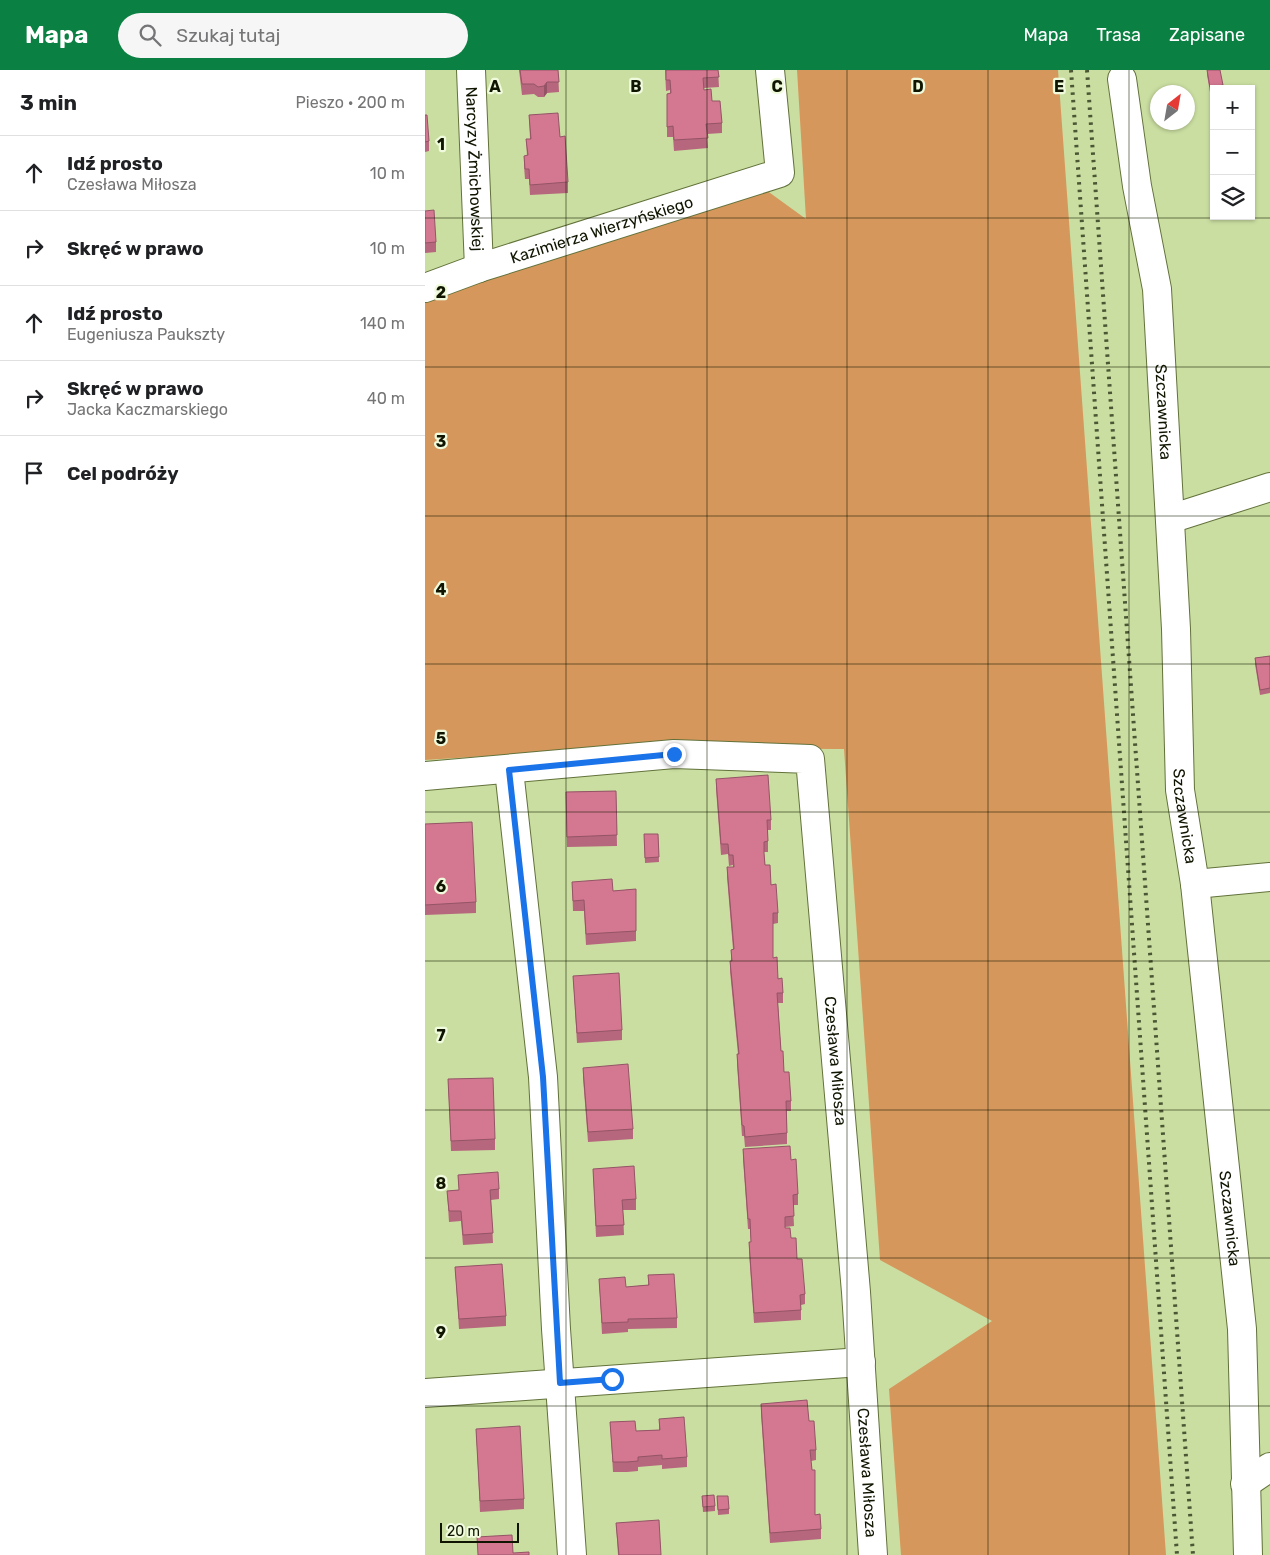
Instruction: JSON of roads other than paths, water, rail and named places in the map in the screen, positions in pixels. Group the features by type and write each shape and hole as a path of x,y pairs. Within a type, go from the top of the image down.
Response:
{"street":[{"name":"Narcyzy Żmichowskiej","path":"471,70 479,268"},
{"name":"Kazimierza Wierzyńskiego","path":"425,288 479,268 780,173 770,70"},
{"name":"Szczawnicka","path":"1122,79 1137,186 1157,289 1170,519 1180,790 1195,884 1242,1329 1248,1555"},
{"path":"1170,519 1270,487"},
{"name":"Czesława Miłosza","path":"509,770 674,754 810,759 861,1362 873,1555"},
{"path":"425,776 509,770 543,1077 556,1328 572,1555"},
{"path":"1195,884 1270,877"},
{"path":"425,1392 861,1362"},
{"path":"1245,1484 1270,1467"}],"railway":[{"path":"1071,70 1177,1555"},
{"path":"1087,70 1193,1555"}]}
